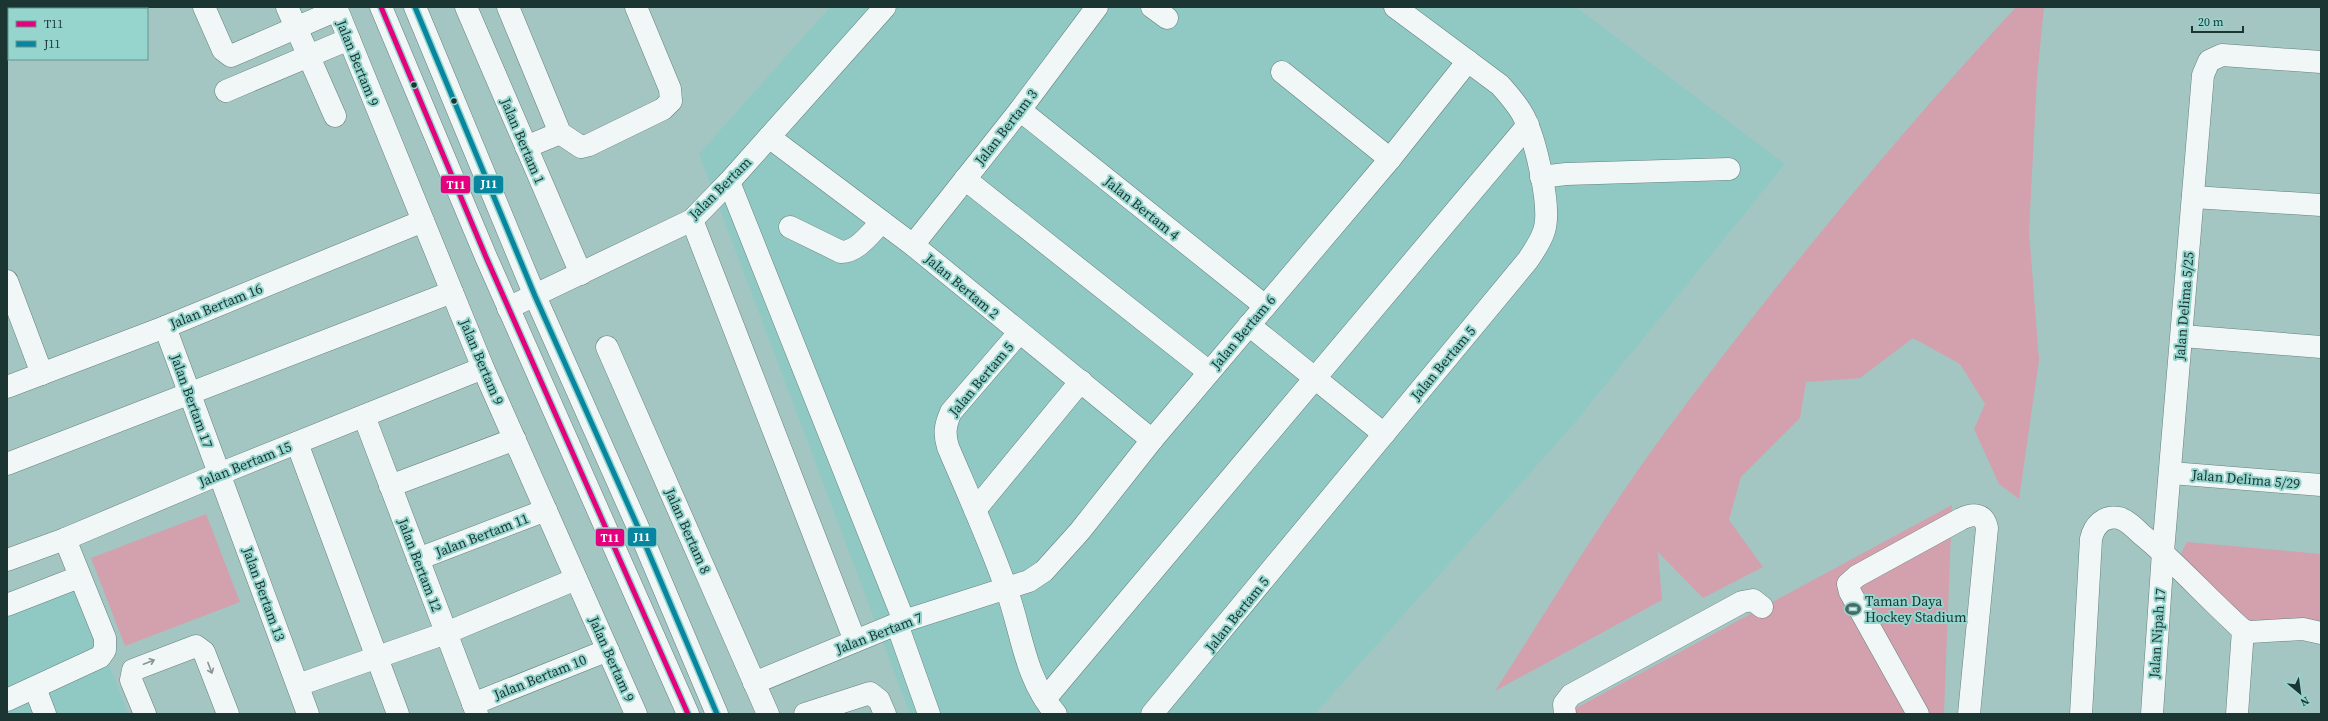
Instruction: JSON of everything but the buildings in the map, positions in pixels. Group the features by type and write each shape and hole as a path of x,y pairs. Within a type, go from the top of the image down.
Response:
{"street":[{"path":"204,7 223,50 231,56 336,9"},
{"path":"287,7 335,116"},
{"path":"382,7 508,308 688,714"},
{"path":"415,7 535,296 637,525 718,714"},
{"name":"Jalan Bertam 1","path":"466,7 581,274"},
{"path":"508,7 560,133 577,146 585,146 663,109 671,101 670,89 636,7"},
{"name":"Jalan Bertam","path":"508,308 692,220 729,182 885,7"},
{"name":"Jalan Bertam 3","path":"913,245 1020,110 1097,7"},
{"name":"Jalan Bertam 5","path":"1165,710 1384,434 1528,260 1538,244 1544,230 1546,216 1541,178 1528,125 1514,100 1500,85 1395,7"},
{"name":"Jalan Bertam 9","path":"336,9 483,368 636,714"},
{"path":"226,91 349,39"},
{"name":"Jalan Delima 5/25","path":"2163,552 2171,473 2203,75 2209,61 2222,55 2321,62"},
{"name":"Jalan Bertam 6","path":"1007,589 1029,581 1044,571 1059,556 1152,440 1390,159 1468,61"},
{"path":"1282,72 1390,159"},
{"name":"Jalan Bertam 4","path":"1020,110 1264,306"},
{"path":"1053,710 1314,378 1528,125"},
{"path":"526,147 560,133"},
{"name":"Jalan Bertam 2","path":"769,137 913,245 1019,334 1081,381 1152,440"},
{"path":"1541,178 1566,174 1729,169"},
{"path":"965,179 1209,372"},
{"path":"729,182 901,623 929,714"},
{"path":"2193,197 2321,205"},
{"path":"692,220 855,641"},
{"name":"Jalan Bertam 16","path":"7,387 165,327 423,221"},
{"path":"790,227 841,252 848,252 855,248 882,222"},
{"path":"7,281 42,374"},
{"path":"7,464 452,292"},
{"path":"1249,325 1384,434"},
{"name":"Jalan Bertam 17","path":"165,327 220,474"},
{"name":"Jalan Bertam 5","path":"1019,334 951,412 946,423 945,435 948,448 1007,589 1018,636 1029,667 1053,710"},
{"path":"2182,336 2321,347"},
{"name":"Jalan Bertam 8","path":"607,347 768,714"},
{"name":"Jalan Bertam 15","path":"7,560 65,539 220,474 483,368"},
{"path":"975,510 1081,381"},
{"name":"Jalan Bertam 12","path":"364,416 475,709"},
{"path":"390,486 514,439"},
{"path":"297,443 398,714"},
{"name":"Jalan Delima 5/29","path":"2171,473 2321,485"},
{"name":"Jalan Bertam 13","path":"220,474 308,714"},
{"name":"Jalan Bertam 11","path":"418,559 546,510"},
{"path":"1918,714 1850,592 1848,584 1852,579 1870,568 1961,518 1975,514 1982,516 1986,521 1987,528 1969,714"},
{"path":"2082,714 2091,539 2093,530 2099,523 2108,518 2119,518 2127,522 2163,552 2243,630 2250,632 2307,629 2321,632"},
{"path":"7,700 100,657 105,650 105,638 79,577 65,539"},
{"name":"Jalan Nipah 17","path":"2152,714 2163,552"},
{"path":"7,605 79,577"},
{"path":"298,685 446,633 576,579"},
{"name":"Jalan Bertam 7","path":"754,683 901,623 1007,589"},
{"path":"1564,714 1564,704 1571,695 1742,602 1753,600 1762,607"},
{"path":"2236,714 2243,630"},
{"path":"145,714 131,680 132,670 196,646 204,652 228,714"},
{"name":"Jalan Bertam 10","path":"475,709 608,650"},
{"path":"35,688 46,714"},
{"path":"805,714 870,693 879,700 884,714"}],"shaded area":[{"path":"830,7 1576,7 1785,164 1573,425 1315,714 910,714 699,154"},
{"path":"2016,7 2044,7 2037,78 2029,231 2039,360 2019,499 1999,484 1974,429 1985,404 1960,364 1913,338 1860,378 1806,382 1800,418 1741,477 1729,520 1763,567 1703,598 1658,552 1662,600 1495,691 1621,495 1707,376 1835,214 1924,110"},
{"name":"Taman Daya Hockey Stadium","path":"1952,505 1944,714 1565,714"},
{"path":"206,514 240,602 125,646 91,558"},
{"path":"2187,542 2321,554 2321,624 2246,624 2180,555"},
{"path":"78,584 128,714 7,714 7,611"}],"transit line":[{"name":"T11","path":"381,7 486,257 688,714"},
{"name":"J11","path":"415,7 535,296 637,525 717,714"}],"place":[{"name":"Taman Daya Hockey Stadium","path":"1853,609"}]}
